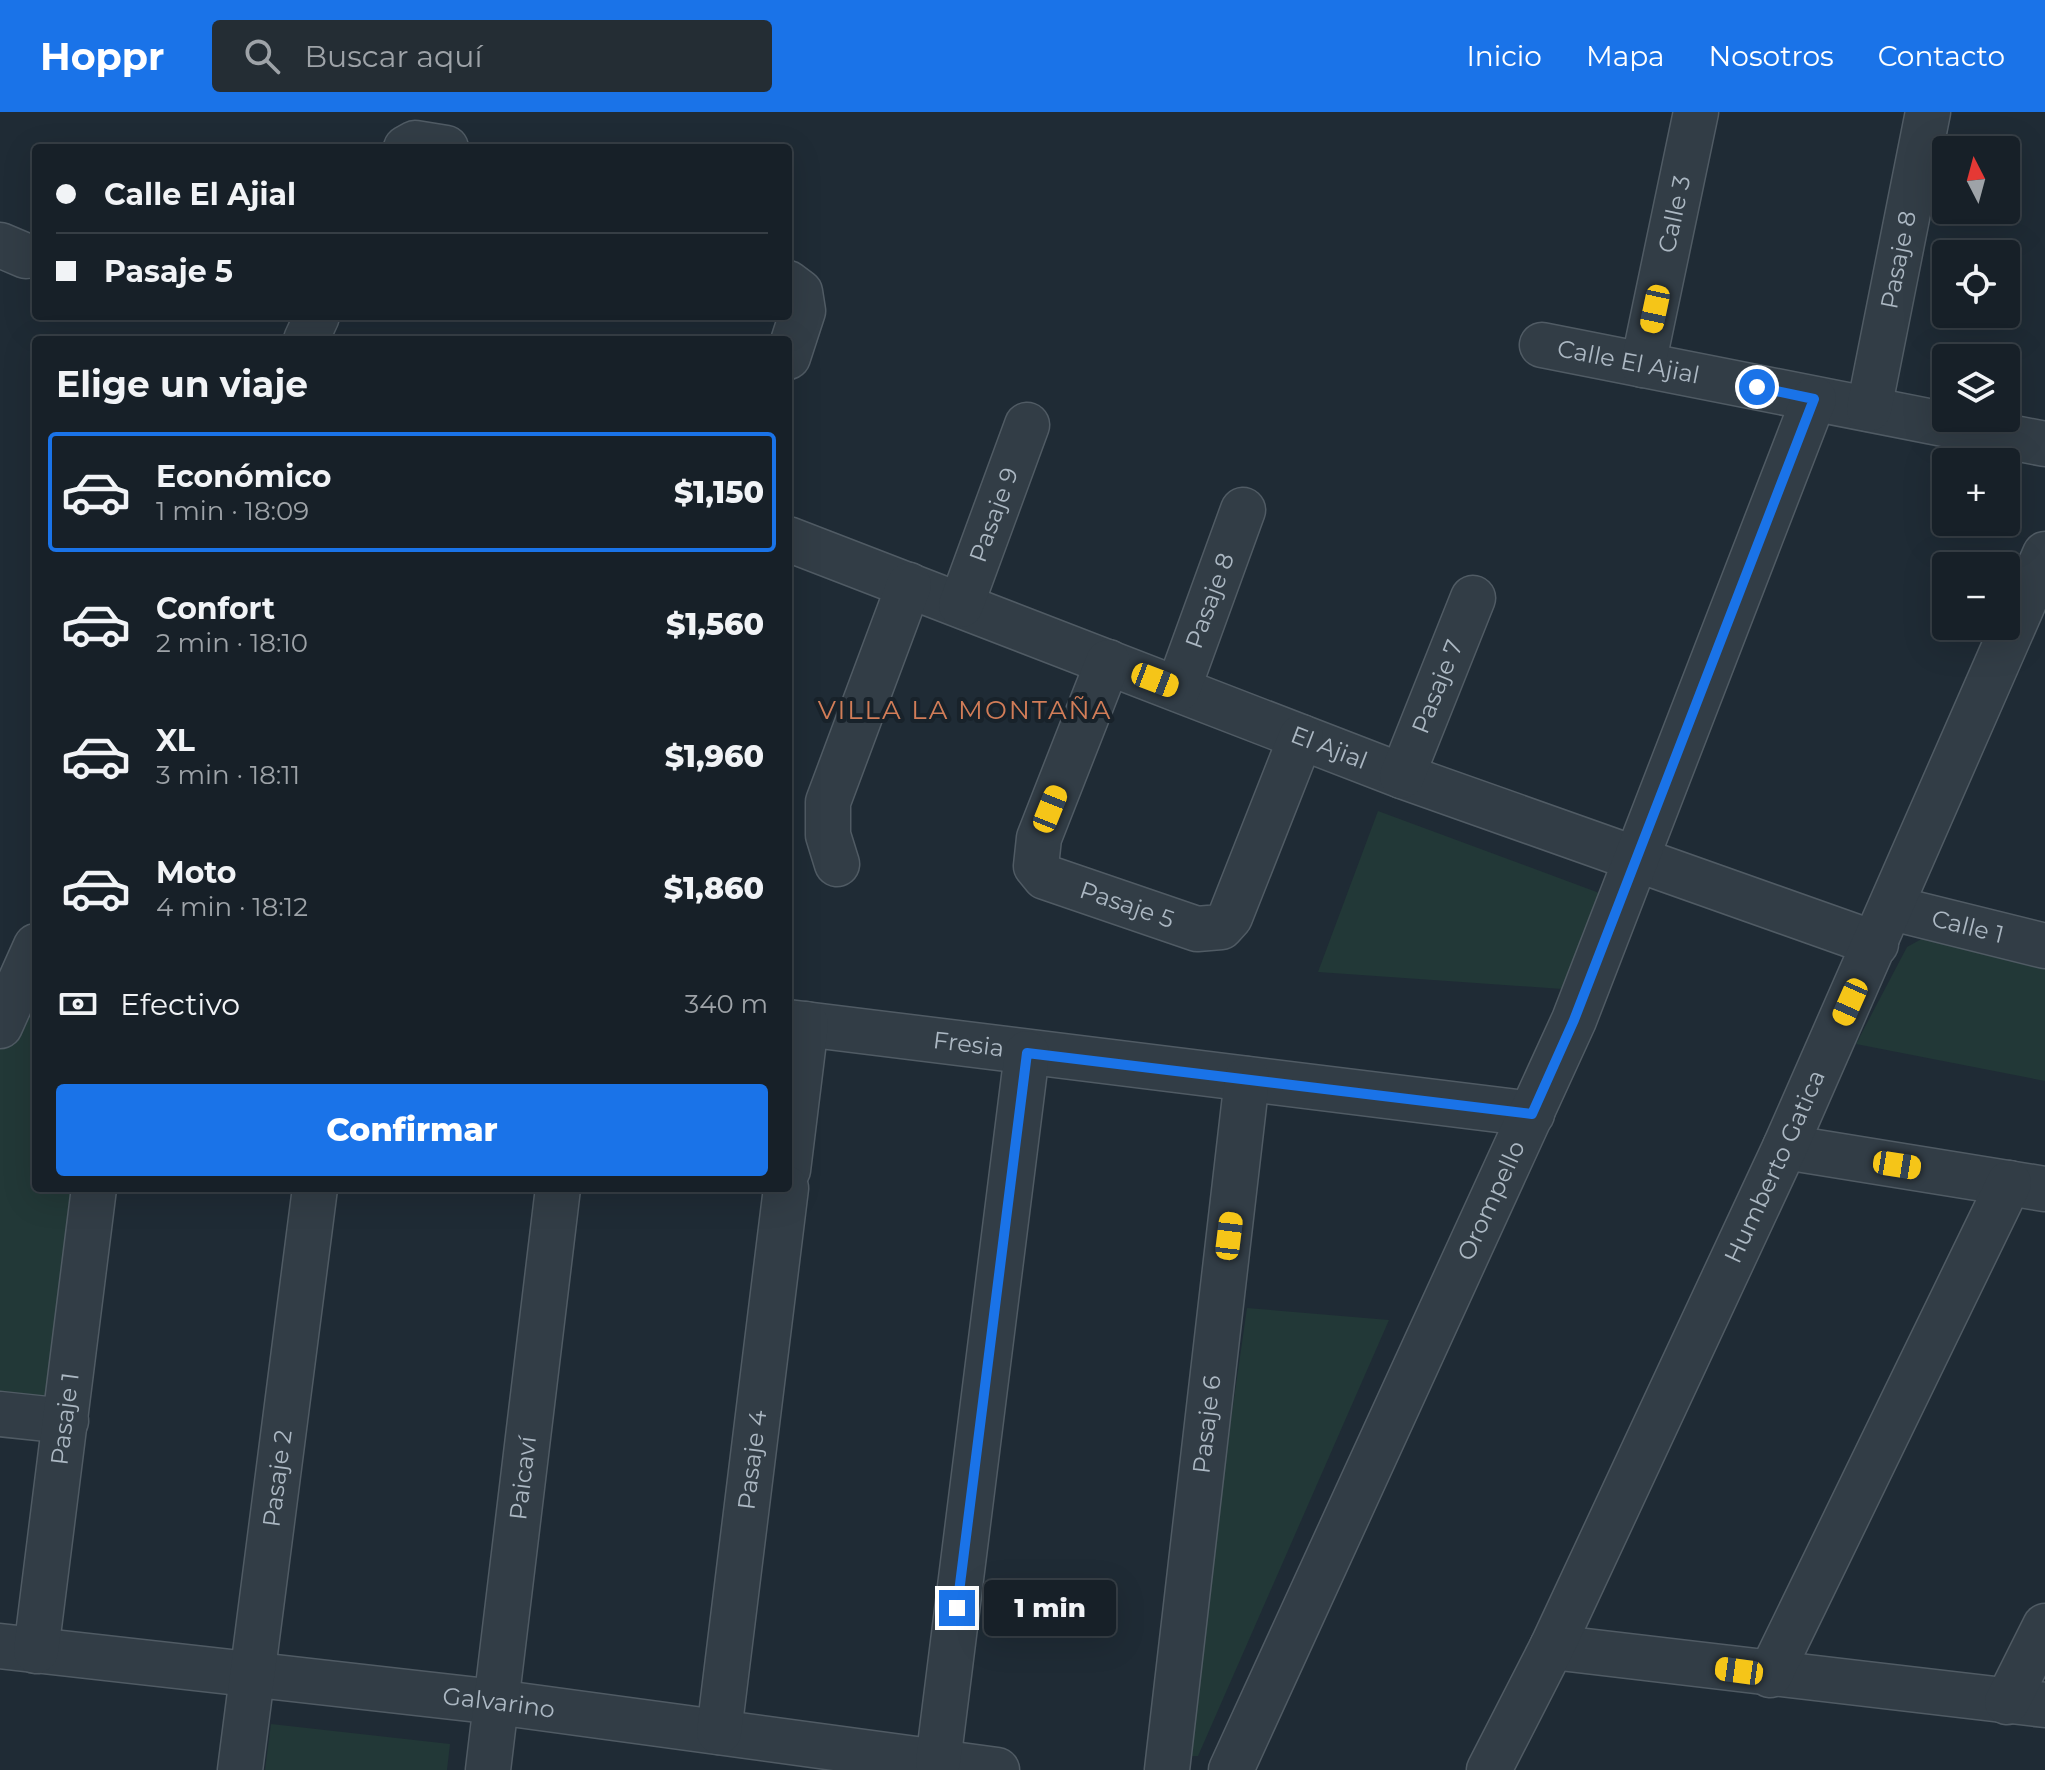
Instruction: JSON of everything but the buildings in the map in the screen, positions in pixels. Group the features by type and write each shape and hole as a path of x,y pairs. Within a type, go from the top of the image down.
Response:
{"street":[{"name":"Calle 3","path":"1643,365 1696,112"},
{"name":"Pasaje 8","path":"1869,409 1928,112"},
{"path":"790,336 795,297"},
{"name":"Calle El Ajial","path":"1542,345 2045,444"},
{"name":"Orompello","path":"1231,1770 1574,1020 1634,858 1814,399"},
{"name":"Pasaje 9","path":"961,605 1027,425"},
{"name":"Pasaje 8","path":"1178,689 1243,510"},
{"name":"El Ajial","path":"792,541 1402,776 1634,858 1884,926"},
{"name":"Humberto Gatica","path":"1489,1770 1552,1647 1785,1147 2045,554"},
{"path":"837,864 826,818 828,802 909,585"},
{"name":"Pasaje 7","path":"1402,776 1473,598"},
{"name":"Pasaje 5","path":"1108,662 1039,838 1036,866 1045,877 1197,929 1221,927 1230,917 1301,737"},
{"name":"Calle 1","path":"1884,926 2045,946"},
{"path":"0,1026 32,955"},
{"path":"792,1105 797,1023"},
{"name":"Fresia","path":"797,1023 1532,1114"},
{"path":"938,1762 1027,1053"},
{"name":"Pasaje 6","path":"1167,1770 1247,1079"},
{"path":"1770,1675 2027,1186 1785,1147"},
{"name":"Pasaje 1","path":"18,1648 66,1421 94,1192"},
{"name":"Pasaje 2","path":"240,1770 314,1192"},
{"name":"Paicaví","path":"488,1770 558,1192"},
{"name":"Pasaje 4","path":"719,1732 786,1192"},
{"path":"0,1414 66,1421"},
{"path":"1552,1647 2026,1703 2045,1626"},
{"name":"Galvarino","path":"18,1648 496,1702 997,1770"}],"green space":[{"path":"1378,811 1610,897 1576,990 1318,972"},
{"path":"1927,936 2045,962 2045,1081 1856,1044 1907,947"},
{"path":"32,978 32,1192 84,1192 58,1411 0,1405 0,1049"},
{"path":"1247,1308 1389,1320 1198,1756 1183,1756"},
{"path":"271,1724 450,1744 447,1770 265,1770"}],"district":[{"name":"VILLA LA MONTAÑA","path":"965,710"}],"route":[{"path":"957,1608 1027,1053 1532,1114 1574,1020 1634,858 1814,399 1757,387"}]}
